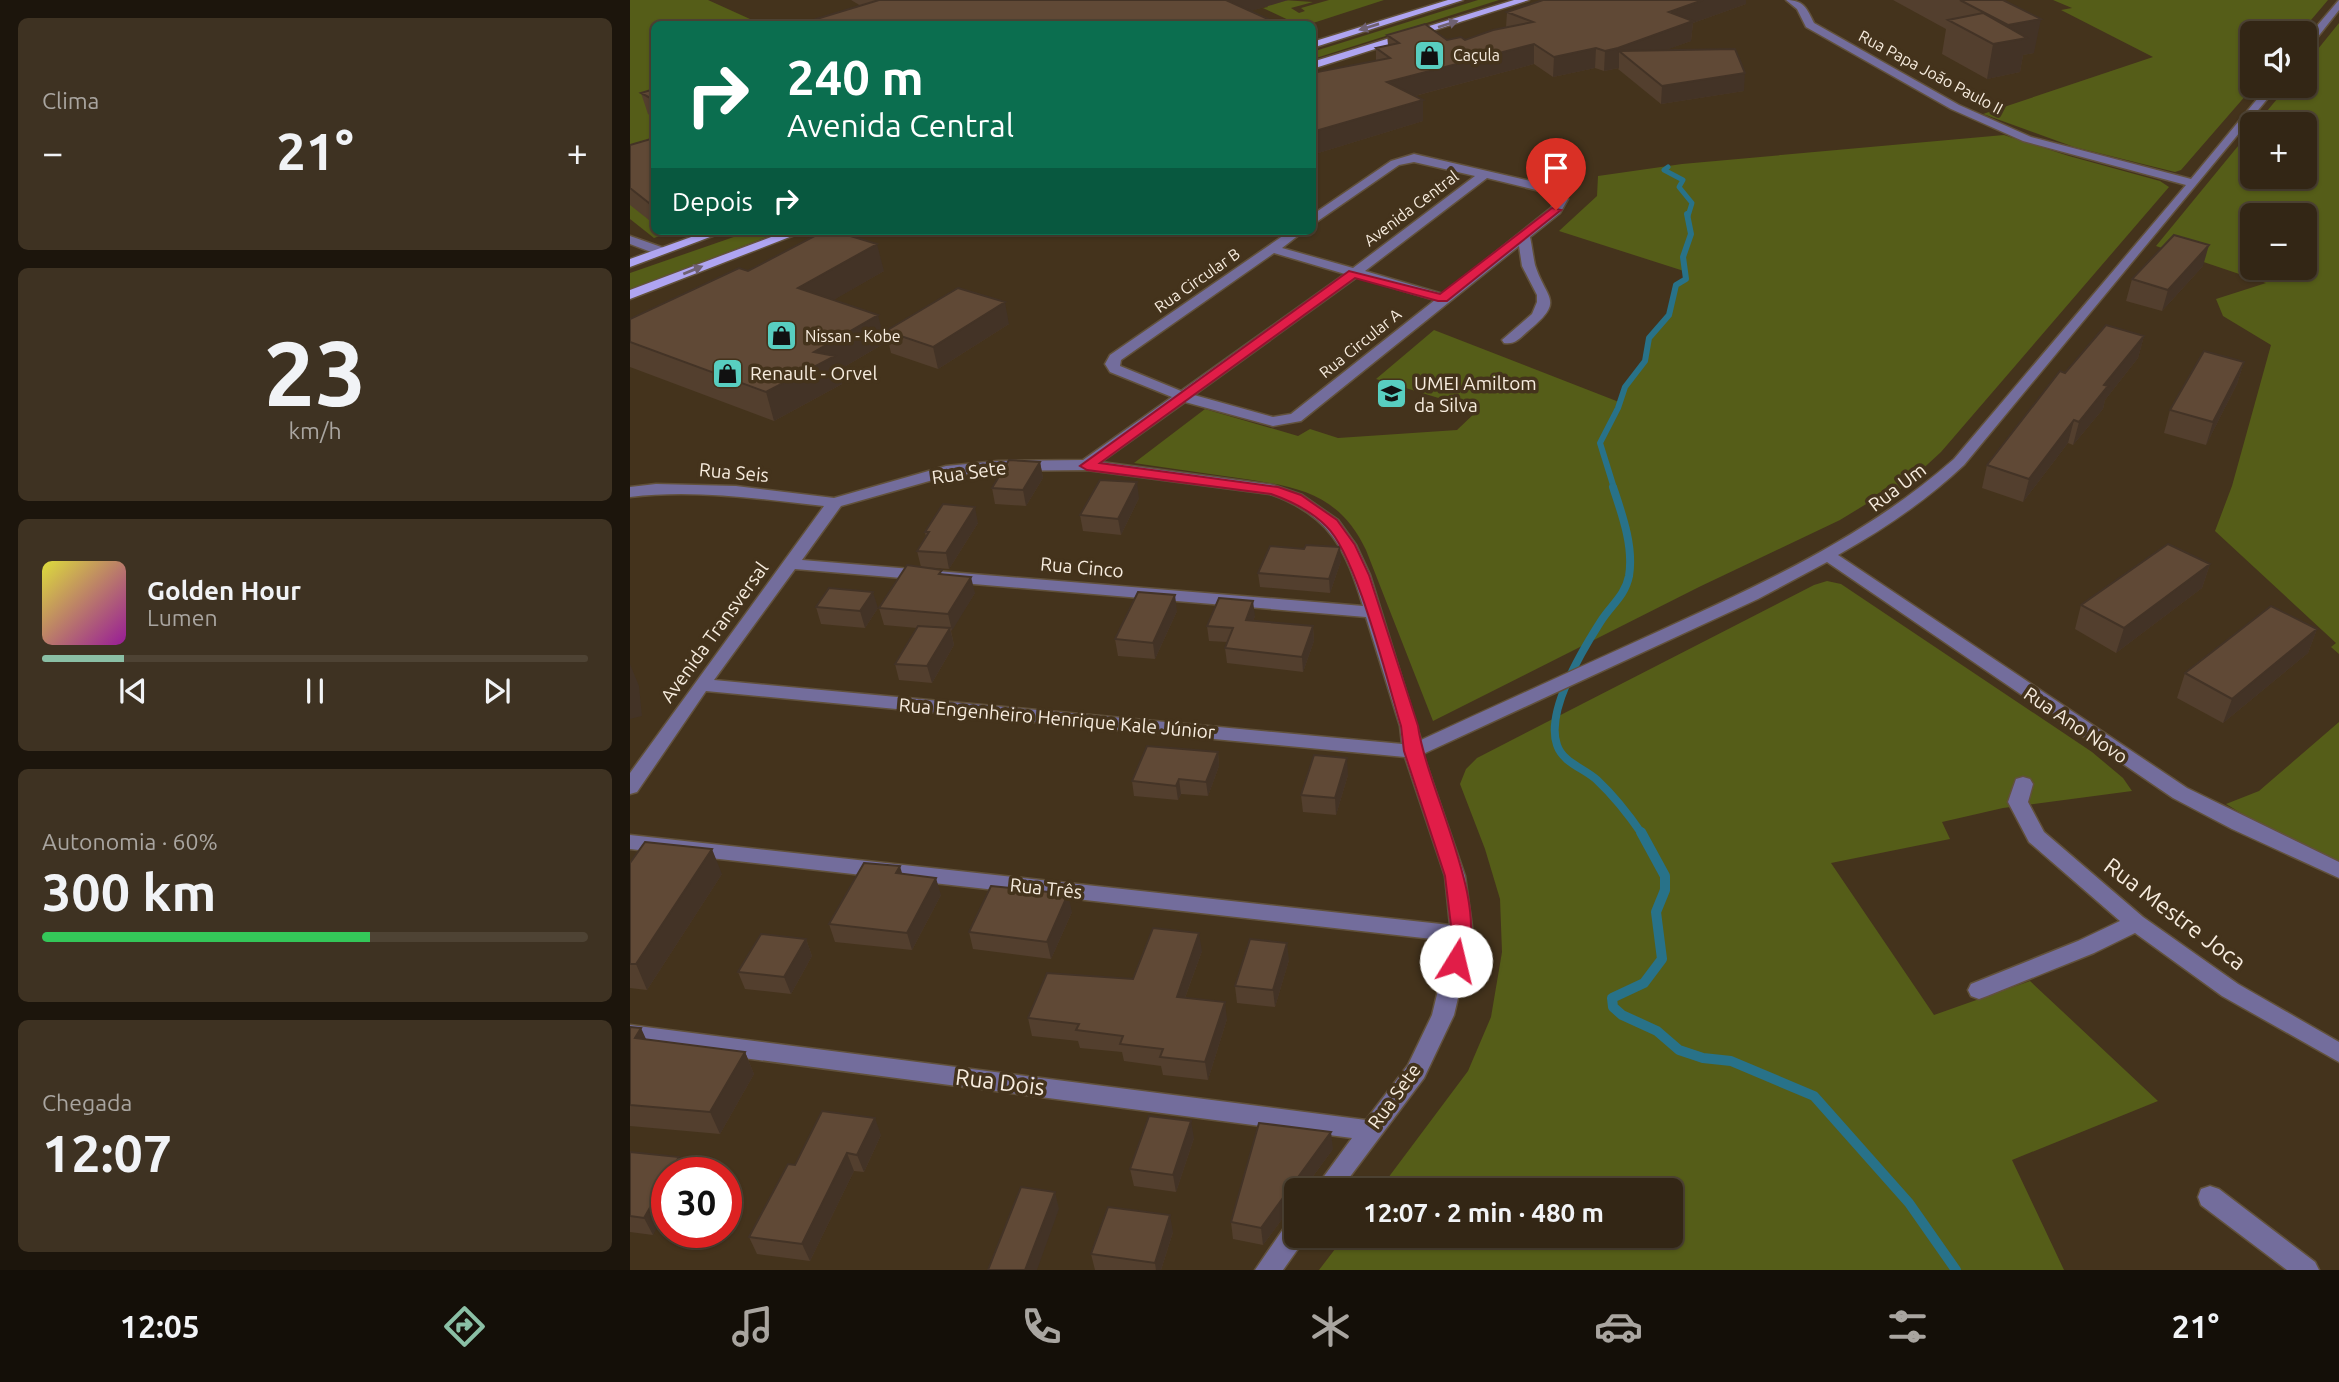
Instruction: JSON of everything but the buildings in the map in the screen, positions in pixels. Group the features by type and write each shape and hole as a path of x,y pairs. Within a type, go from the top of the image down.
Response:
{"main road":[{"path":"1316,44 1458,0"},
{"path":"1316,65 1524,0"},
{"path":"630,262 708,235"},
{"path":"630,295 788,235"}],"street":[{"name":"Rua Papa João Paulo II","path":"1791,0 1801,6 1810,25 1983,121 2068,152 2192,183"},
{"path":"2317,31 2339,3"},
{"name":"Rua Um","path":"1413,751 1752,595 1827,555 1929,489 1959,463 2263,98"},
{"path":"1316,218 1395,163 1423,158 1484,175"},
{"name":"Rua Circular A","path":"1181,397 1273,422 1296,418 1442,298 1524,236 1561,203 1562,199 1548,189 1484,175"},
{"name":"Avenida Central","path":"1087,466 1353,274 1484,175"},
{"name":"Rua Circular B","path":"1181,397 1119,373 1112,363 1115,358 1292,235"},
{"path":"1509,340 1538,316 1544,302 1544,295 1530,266 1524,236"},
{"path":"630,240 659,251"},
{"path":"1273,249 1442,298"},
{"name":"Rua Sete","path":"835,503 946,471 998,466 1087,466 1273,490 1296,498 1332,523 1348,545 1362,575 1371,612 1409,726 1413,751 1455,876 1462,934 1443,1015 1416,1071 1335,1178"},
{"name":"Rua Seis","path":"630,492 656,489 736,491 835,503"},
{"name":"Avenida Transversal","path":"630,787 701,685 835,503"},
{"name":"Rua Ano Novo","path":"1827,555 2180,793 2339,871"},
{"name":"Rua Cinco","path":"790,564 1371,612"},
{"name":"Rua Engenheiro Henrique Kale Júnior","path":"701,685 1413,751"},
{"name":"Rua Mestre Joca","path":"2023,784 2018,802 2036,837 2136,923 2230,990 2339,1053"},
{"name":"Rua Três","path":"630,842 1462,934"},
{"path":"1979,990 2086,947 2136,923"},
{"name":"Rua Dois","path":"630,1034 1370,1130"},
{"path":"2210,1197 2306,1270"},
{"path":"1268,1270 1284,1248"}],"green space":[{"path":"630,0 708,0 754,21 651,21 651,235 663,235 654,238 630,219"},
{"path":"1283,0 1313,2 1291,8 1299,13 1305,11 1301,8 1329,0 1384,0 1316,22 1291,21 1263,8 1268,7 1266,5"},
{"path":"1478,0 1499,0 1316,58 1316,51"},
{"path":"2053,0 2328,0 2310,21 2240,21 2240,98 2244,98 2181,170 2175,172 2074,147 1983,114 2153,57 2061,10 2072,8"},
{"path":"2339,23 2339,654 2331,647 2336,643 2215,531 2232,486 2271,345 2223,316 2216,299 2266,283 2257,280 2317,280 2317,203 2240,203 2240,274 2156,246 2240,144 2240,189 2317,189 2317,112 2266,112 2278,98 2317,98 2317,50"},
{"path":"2004,135 2160,181 2169,187 1941,452 1890,499 1881,495 1840,520 1699,587 1433,721 1366,550 1341,514 1326,502 1292,488 1134,463 1205,409 1298,436 1310,429 1338,438 1457,430 1478,410 1376,379 1434,330 1619,402 1646,359 1649,338 1669,315 1674,303 1676,285 1686,279 1687,272 1559,231 1597,196 1598,176 1682,164"},
{"path":"739,235 772,235 630,290 630,273"},
{"path":"1827,581 1841,584 2092,752 2123,778 2132,791 2003,808 1942,822 1950,839 1831,863 1934,1015 2030,981 2158,1101 2012,1160 2064,1270 1319,1270 1336,1248 1683,1248 1683,1178 1388,1178 1468,1071 1491,1017 1502,952 1500,899 1485,849 1460,784 1466,769 1477,758 1814,585"},
{"path":"2339,722 2339,861 2265,828 2226,804 2259,791"}],"waterway":[{"path":"1668,167 1664,170 1683,180 1679,187 1692,203 1688,216"},
{"path":"1614,488 1600,443 1618,408 1625,387 1645,361 1649,338 1669,315 1676,285 1686,279 1683,257 1691,234 1687,214"},
{"path":"1613,487 1629,542 1629,576 1624,589 1593,633 1576,664 1561,698 1555,731 1557,745 1564,756 1603,786 1642,834"},
{"path":"1641,832 1665,876 1665,890 1656,912 1662,959 1644,983 1612,998 1613,1007 1622,1015 1657,1031 1679,1050 1703,1058 1731,1061 1814,1096 1909,1203 1956,1270"}],"place":[{"name":"Caçula","path":"1430,55"},
{"name":"Nissan - Kobe","path":"782,336"},
{"name":"Renault - Orvel","path":"727,373"},
{"name":"UMEI Amiltom da Silva","path":"1391,394"}],"route":[{"path":"1456,961 1462,934 1455,876 1413,751 1409,726 1371,612 1362,575 1348,545 1332,523 1314,508 1273,490 1087,466 1353,274 1442,298 1556,210"}]}
